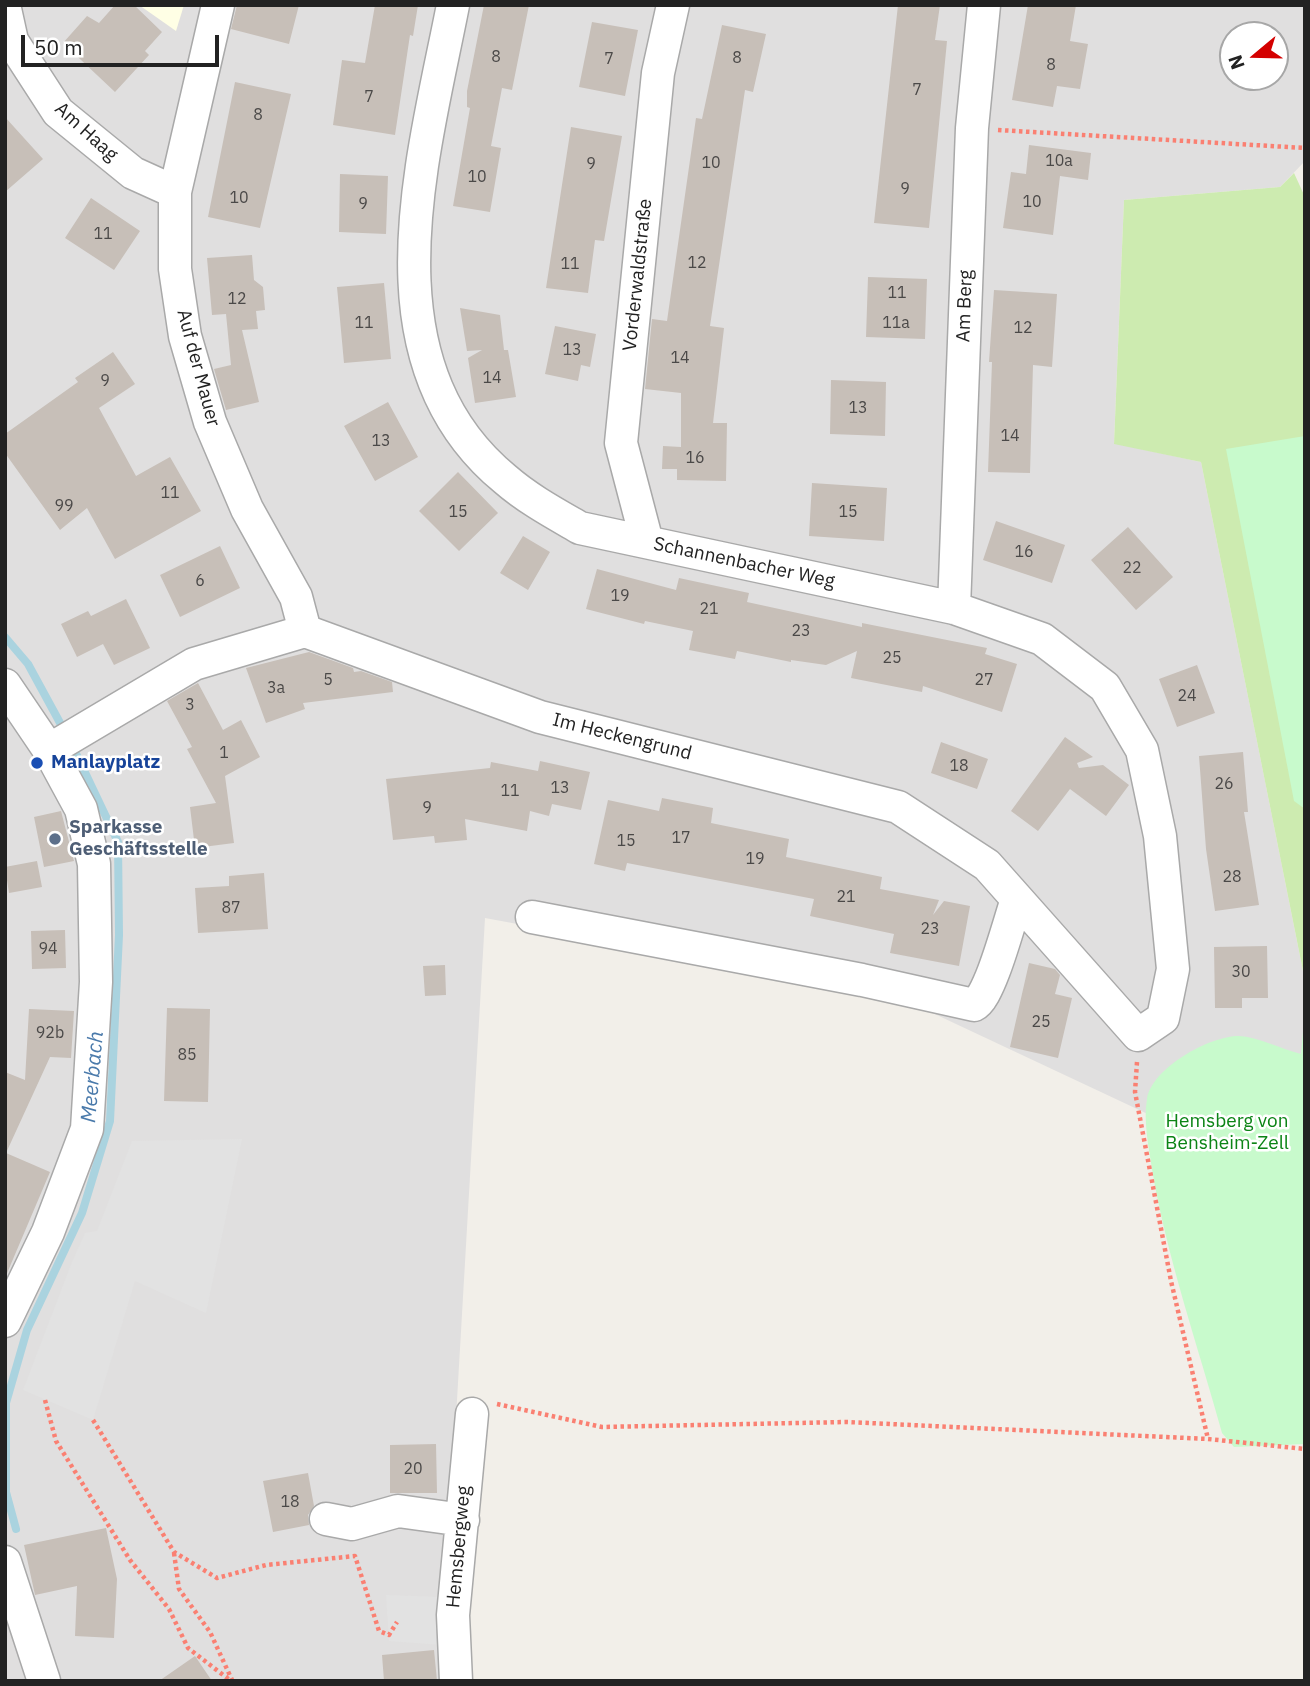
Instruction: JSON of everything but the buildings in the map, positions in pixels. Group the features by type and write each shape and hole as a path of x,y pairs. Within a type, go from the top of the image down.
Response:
{"street":[{"name":"Auf der Mauer","path":"218,5 176,192 176,269 185,335 210,422 247,509 296,597 305,631"},
{"name":"Schannenbacher Weg","path":"453,5 417,187 412,292 424,354 445,401 467,439 503,478 536,503 580,528 954,608 1042,639 1105,687 1142,750 1160,836 1174,969 1163,1018 1138,1035"},
{"name":"Vorderwaldstraße","path":"647,542 621,443 658,73 673,5"},
{"name":"Am Berg","path":"954,608 972,128 984,5"},
{"name":"Am Haag","path":"5,9 12,41 58,112 133,173 176,192"},
{"path":"63,742 194,664 305,631"},
{"name":"Im Heckengrund","path":"305,631 540,717 898,807 987,865 1138,1035"},
{"path":"5,685 63,742 94,864 96,982 87,1129 48,1232 5,1321"},
{"path":"532,916 862,980 974,1005 981,1000 988,984 1017,899"},
{"name":"Hemsbergweg","path":"456,1681 453,1625 472,1414"},
{"path":"326,1519 352,1524 398,1511 463,1520"},
{"path":"5,1562 44,1681"}],"path":[{"path":"972,128 1305,148"},
{"path":"1138,1035 1135,1092 1171,1281 1208,1439"},
{"path":"45,1399 56,1441 130,1560 169,1609 188,1648 232,1681"},
{"path":"472,1414 494,1404 602,1427 847,1422 1208,1439 1305,1449"},
{"path":"93,1420 174,1552 179,1589 210,1632 232,1681"},
{"path":"174,1552 217,1578 266,1565 355,1556 379,1631 388,1635 397,1622"}],"shaded area":[{"path":"5,5 1305,5 1305,161 1280,187 1124,200 1114,443 1201,462 1305,981 1305,1039 1267,1170 890,993 485,918 448,1555 444,1681 5,1681"},
{"path":"139,5 184,5 176,31"},
{"path":"242,1139 206,1313 135,1281 93,1420 23,1390 72,1262 85,1233 97,1231 132,1141"},
{"path":"386,1595 442,1597 442,1645 389,1641"}],"green space":[{"path":"1294,173 1305,197 1305,981 1201,462 1114,444 1124,200 1280,187"},
{"path":"1305,436 1305,809 1294,801 1226,449"},
{"name":"Hemsberg von Bensheim-Zell","path":"1305,1009 1305,1444 1234,1447 1222,1433 1166,1236 1148,1143 1147,1099 1151,1087 1170,1065 1213,1041 1227,1037 1246,1037 1301,1054"}],"waterway":[{"name":"Meerbach","path":"5,637 28,664 65,732"},
{"name":"Meerbach","path":"16,1529 6,1492 6,1403 27,1330 82,1213 110,1121 119,935 118,842 71,743"}],"place":[{"name":"Manlayplatz","path":"37,763"},
{"name":"Sparkasse Geschäftsstelle","path":"55,839"}]}
